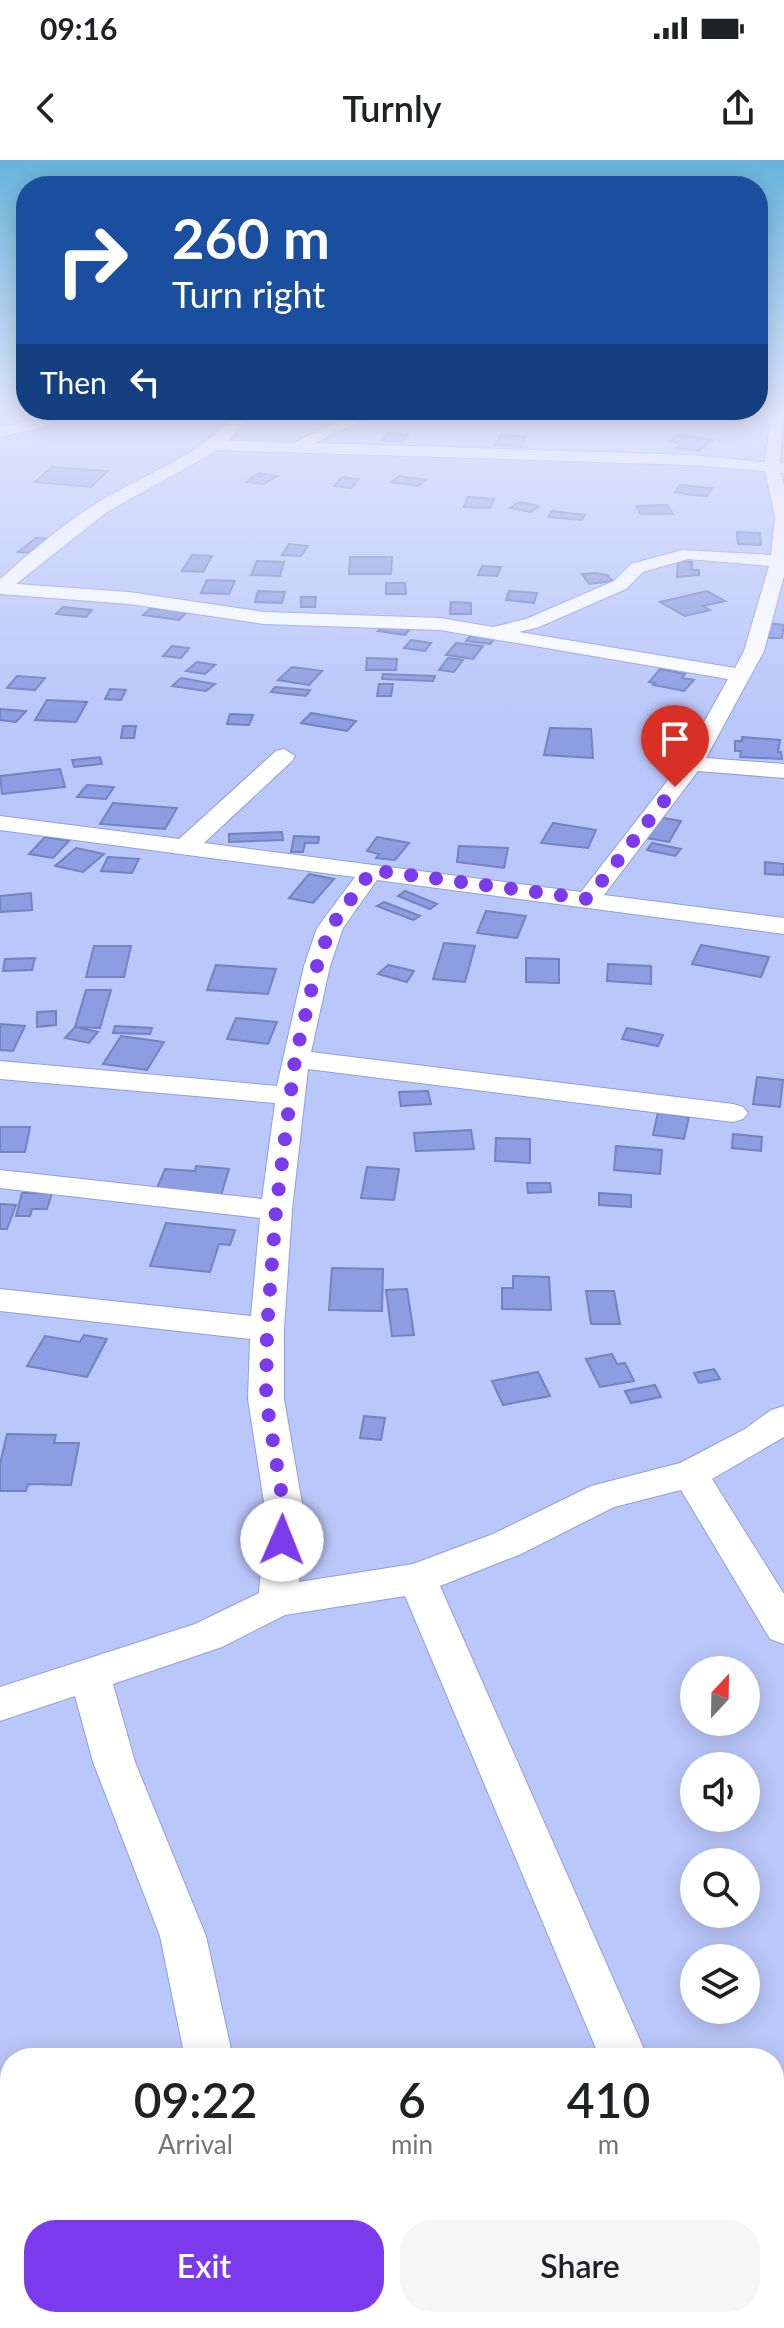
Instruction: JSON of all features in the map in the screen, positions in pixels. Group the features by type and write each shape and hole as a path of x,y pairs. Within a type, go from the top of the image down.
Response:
{"street":[{"path":"0,588 99,510"},
{"path":"588,899 692,764 754,651 780,563 783,517"},
{"path":"491,632 532,623 620,585 637,568 688,554 780,563"},
{"path":"0,588 129,598 264,618 394,621 491,632 740,675"},
{"path":"185,847 284,756"},
{"path":"692,764 784,771"},
{"path":"0,823 784,926"},
{"path":"278,1601 284,1509 266,1399 267,1329 276,1210 290,1096 295,1059 317,966 330,928 372,870"},
{"path":"295,1059 733,1113"},
{"path":"0,1070 290,1096"},
{"path":"0,1179 276,1210"},
{"path":"0,1300 267,1329"},
{"path":"0,1704 208,1636 278,1601 417,1579 507,1544 604,1496 690,1474 758,1438 784,1419"},
{"path":"690,1474 784,1628"},
{"path":"417,1579 620,2048"},
{"path":"90,1675 114,1762 183,1936 207,2048"}],"building":[{"path":"639,510 670,510 673,514 641,514"},
{"path":"552,511 585,515 582,520 548,517"},
{"path":"737,532 760,533 761,545 738,544"},
{"path":"36,538 48,539 29,553 18,552"},
{"path":"289,544 308,546 301,556 282,555"},
{"path":"192,555 212,556 203,572 182,571"},
{"path":"350,557 392,557 391,574 349,574"},
{"path":"257,561 284,562 280,576 251,575"},
{"path":"678,561 692,562 692,570 699,570 699,575 677,577"},
{"path":"482,566 501,567 497,576 478,575"},
{"path":"582,574 607,575 613,581 589,584"},
{"path":"207,580 235,581 229,594 201,593"},
{"path":"386,583 405,583 406,594 386,594"},
{"path":"258,591 285,592 282,603 255,602"},
{"path":"509,591 537,593 534,603 506,600"},
{"path":"707,591 725,601 703,606 710,610 685,616 660,602"},
{"path":"301,597 316,597 315,607 301,607"},
{"path":"451,602 471,603 471,614 450,614"},
{"path":"63,607 92,610 86,617 56,614"},
{"path":"151,608 187,612 179,620 143,615"},
{"path":"770,623 784,625 782,638 762,638"},
{"path":"386,624 412,627 405,635 378,631"},
{"path":"474,632 497,636 490,644 466,641"},
{"path":"411,640 431,643 425,651 404,648"},
{"path":"456,643 483,646 473,659 446,655"},
{"path":"172,646 189,648 181,658 163,656"},
{"path":"367,658 397,659 396,670 366,670"},
{"path":"448,658 463,660 454,672 439,670"},
{"path":"197,662 215,665 205,674 186,671"},
{"path":"292,667 322,671 309,685 278,680"},
{"path":"660,669 685,674 682,678 694,680 684,691 653,685 655,683 649,682"},
{"path":"383,674 435,676 433,681 382,679"},
{"path":"17,676 45,678 35,690 7,688"},
{"path":"181,678 215,684 206,691 172,686"},
{"path":"379,684 393,684 391,696 377,696"},
{"path":"275,687 310,690 306,696 271,692"},
{"path":"110,689 126,690 121,700 105,699"},
{"path":"47,700 87,702 76,722 35,720"},
{"path":"0,709 26,711 16,722 0,720"},
{"path":"311,713 356,721 347,731 301,723"},
{"path":"230,714 253,715 249,725 227,724"},
{"path":"123,726 136,726 134,738 121,738"},
{"path":"550,728 591,729 593,758 544,755"},
{"path":"742,737 780,740 778,752 781,752 782,759 740,757 741,751 735,751 735,741 742,741"},
{"path":"100,757 102,764 74,767 72,760"},
{"path":"60,769 65,787 2,794 0,776"},
{"path":"87,785 114,787 106,799 77,797"},
{"path":"113,803 177,808 165,829 100,824"},
{"path":"653,816 681,821 669,842 641,837"},
{"path":"553,823 596,830 588,848 541,843"},
{"path":"282,832 283,840 229,842 229,834"},
{"path":"294,836 319,837 318,843 305,843 303,852 291,852"},
{"path":"45,837 69,841 53,858 29,854"},
{"path":"377,837 409,843 395,860 376,858 379,854 367,851"},
{"path":"652,843 681,849 675,856 647,850"},
{"path":"459,846 508,848 504,868 457,862"},
{"path":"76,848 104,854 83,872 55,866"},
{"path":"108,857 139,859 132,873 101,871"},
{"path":"765,862 784,864 784,875 765,874"},
{"path":"309,874 334,879 313,903 289,898"},
{"path":"405,891 437,904 430,909 398,896"},
{"path":"31,893 32,910 0,912 0,896"},
{"path":"384,902 420,916 413,920 377,906"},
{"path":"486,911 526,916 517,938 477,933"},
{"path":"444,943 475,946 465,982 433,979"},
{"path":"701,945 769,957 761,977 692,964"},
{"path":"94,946 131,946 124,977 86,977"},
{"path":"35,958 32,970 3,971 5,959"},
{"path":"526,958 559,959 559,983 526,982"},
{"path":"608,964 651,966 651,984 607,981"},
{"path":"216,965 276,969 268,994 207,990"},
{"path":"388,965 414,971 407,982 378,974"},
{"path":"86,990 111,990 100,1028 75,1027"},
{"path":"56,1011 56,1025 37,1027 37,1012"},
{"path":"236,1018 277,1022 268,1044 227,1039"},
{"path":"0,1024 25,1026 13,1051 0,1050"},
{"path":"115,1026 152,1028 150,1034 113,1033"},
{"path":"75,1027 98,1032 89,1043 65,1038"},
{"path":"627,1028 663,1035 658,1046 622,1039"},
{"path":"121,1036 164,1042 147,1070 103,1064"},
{"path":"757,1077 783,1080 780,1107 753,1104"},
{"path":"428,1091 431,1104 401,1106 399,1092"},
{"path":"658,1112 689,1117 684,1139 653,1135"},
{"path":"0,1127 30,1127 25,1152 0,1152"},
{"path":"471,1130 474,1149 416,1151 414,1133"},
{"path":"733,1134 762,1137 761,1151 732,1148"},
{"path":"496,1138 530,1139 530,1163 495,1161"},
{"path":"616,1146 662,1150 660,1174 614,1170"},
{"path":"196,1166 229,1169 220,1199 155,1193 165,1169 195,1171"},
{"path":"367,1167 399,1169 394,1200 361,1198"},
{"path":"527,1183 550,1183 551,1192 528,1193"},
{"path":"22,1193 52,1193 47,1209 32,1209 30,1216 16,1216"},
{"path":"599,1193 631,1195 631,1207 599,1205"},
{"path":"0,1204 16,1205 7,1229 0,1229"},
{"path":"166,1223 235,1230 230,1245 219,1244 210,1272 150,1266"},
{"path":"332,1268 383,1269 382,1311 329,1310"},
{"path":"513,1276 549,1277 551,1310 502,1309 502,1288 513,1288"},
{"path":"407,1289 414,1335 392,1336 386,1290"},
{"path":"586,1291 614,1291 620,1324 591,1324"},
{"path":"84,1335 107,1339 87,1377 27,1366 45,1336 80,1342"},
{"path":"612,1354 617,1364 625,1363 634,1381 600,1387 586,1359"},
{"path":"714,1369 720,1379 699,1383 694,1373"},
{"path":"538,1372 550,1396 503,1405 492,1381"},
{"path":"655,1385 661,1397 631,1403 625,1391"},
{"path":"364,1416 385,1418 381,1440 360,1438"},
{"path":"7,1434 56,1435 54,1443 79,1443 71,1485 28,1484 26,1491 0,1491 0,1464"}],"route":[{"path":"282,1540 284,1509 266,1399 269,1299 276,1210 295,1059 317,966 330,928 372,870 588,899 675,787"}]}
